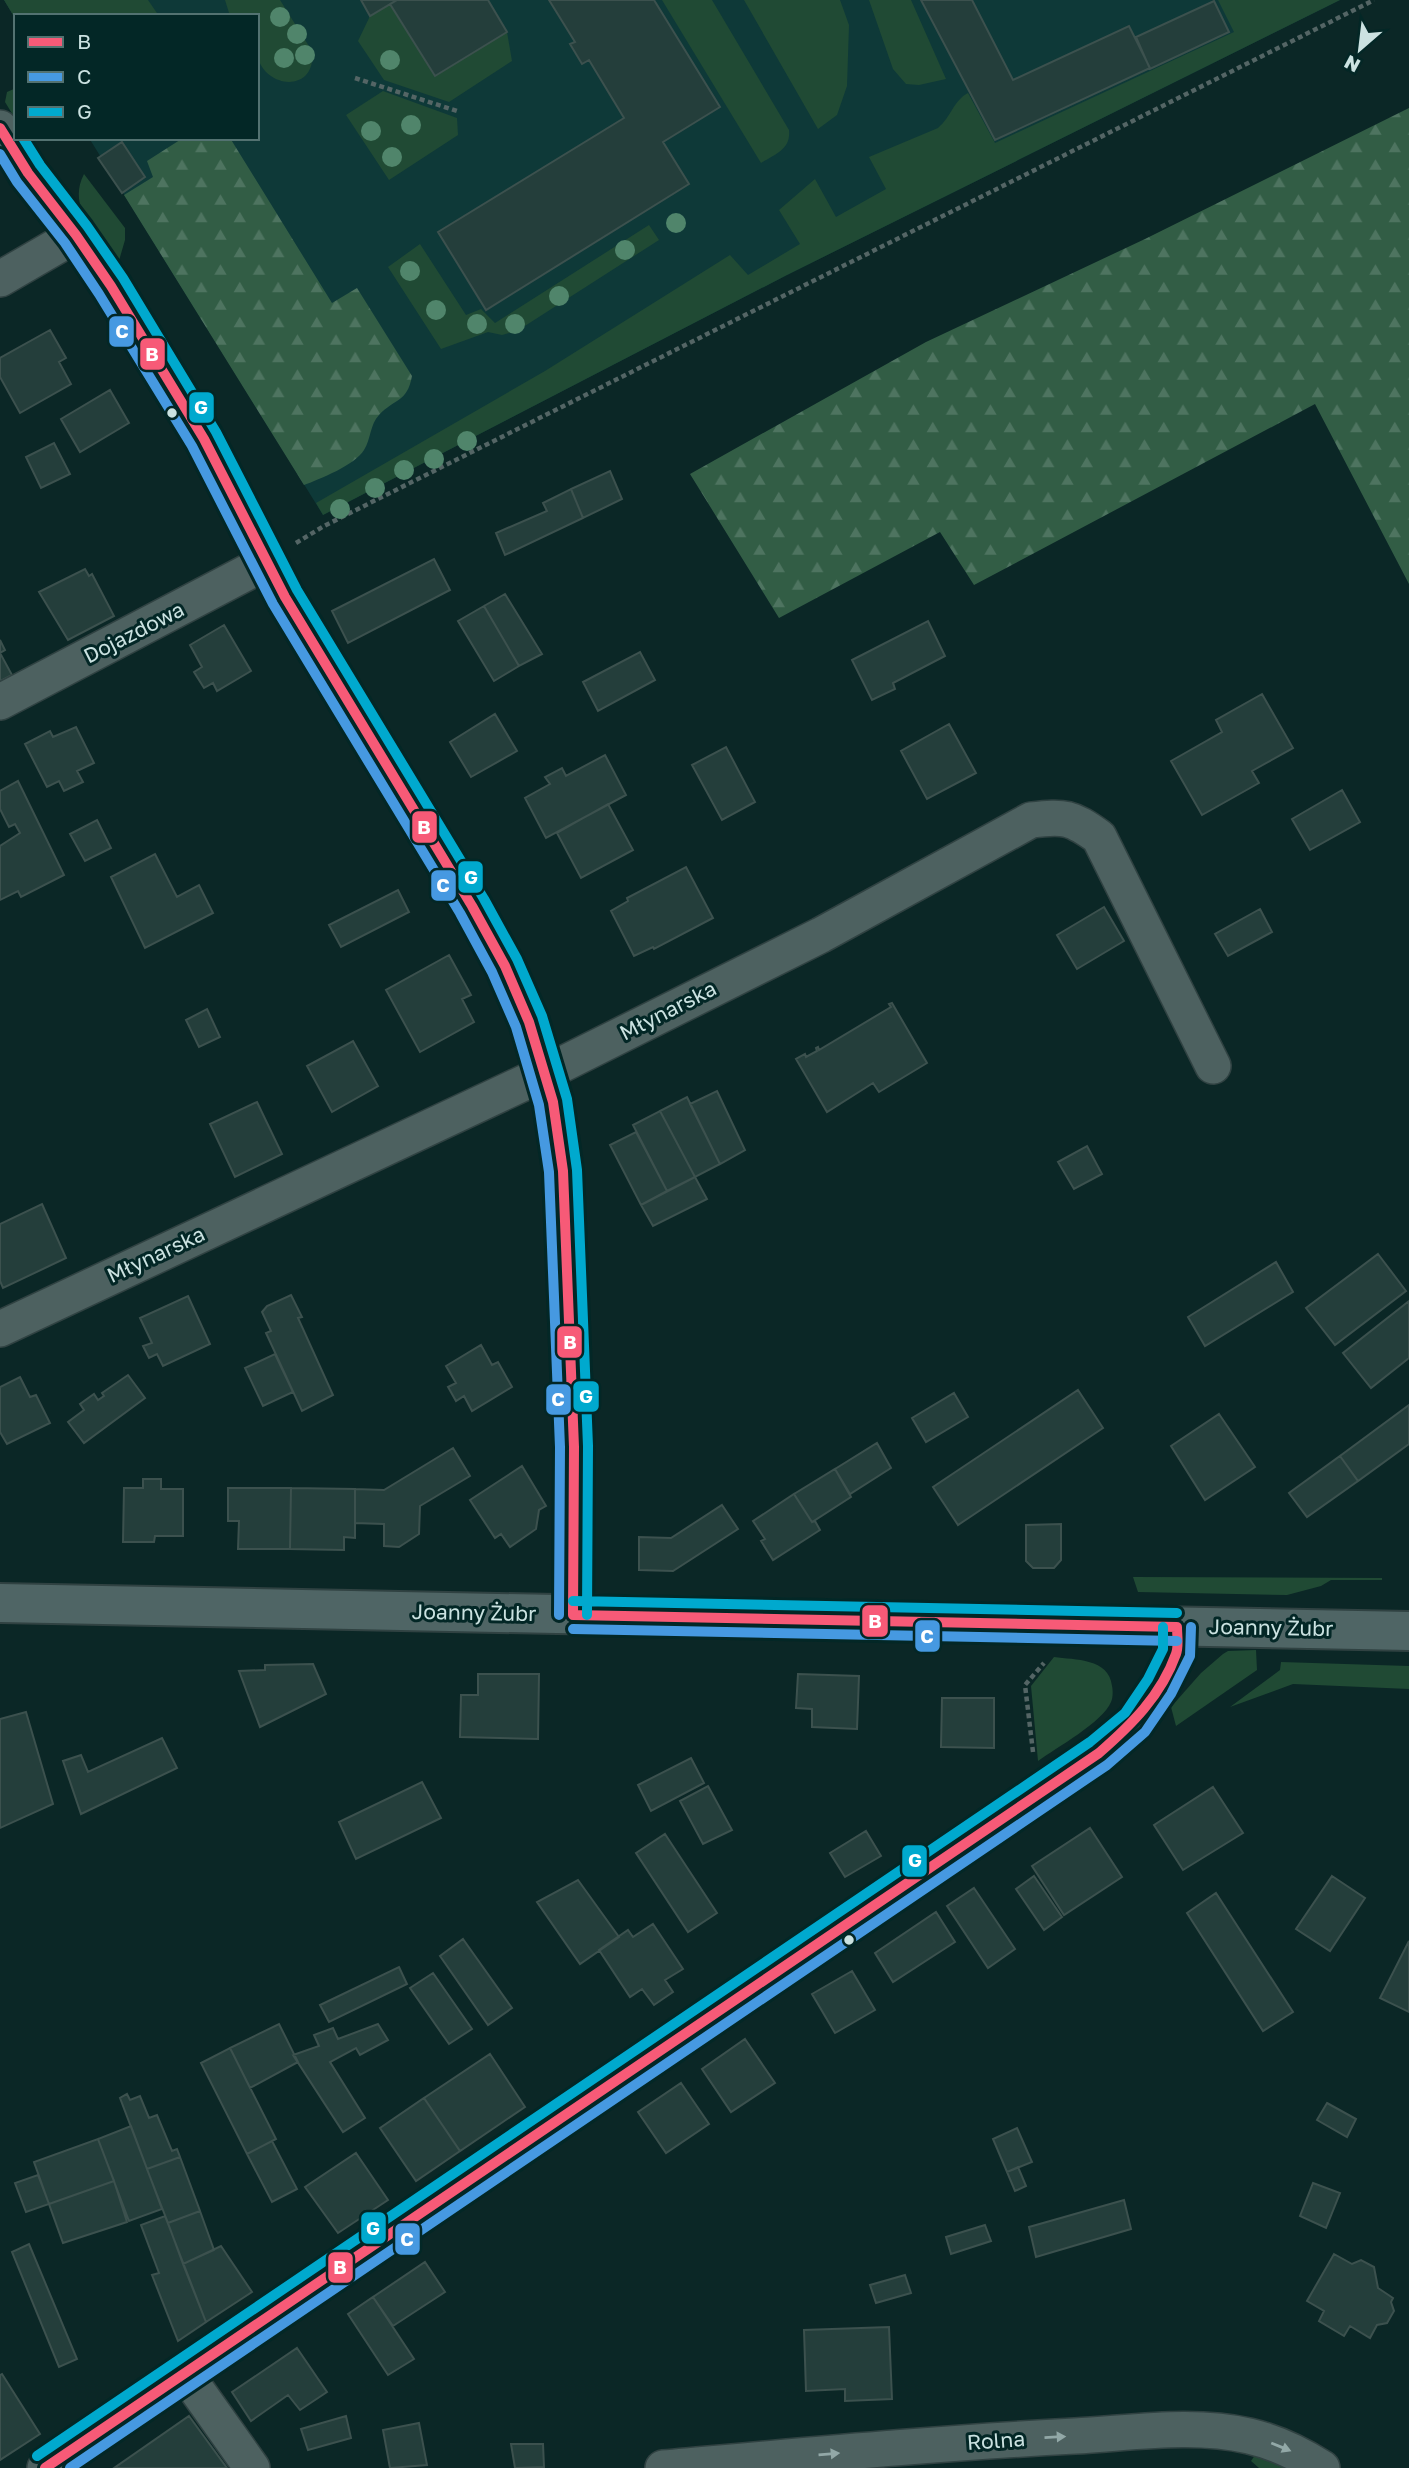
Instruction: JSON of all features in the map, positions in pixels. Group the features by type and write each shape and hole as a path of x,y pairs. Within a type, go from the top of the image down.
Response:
{"street":[{"path":"0,128 28,173 76,235 118,296 204,439 317,652 472,906 505,966 526,1013 545,1073 561,1150 567,1242 575,1498 573,1615"},
{"path":"0,279 76,235"},
{"name":"Dojazdowa","path":"0,702 267,562"},
{"name":"Młynarska","path":"0,1329 545,1073 821,935 1031,820 1056,817 1076,821 1099,837 1213,1066"},
{"name":"Joanny Żubr","path":"0,1603 1409,1631"},
{"path":"45,2468 1099,1753 1135,1722 1160,1686 1177,1652 1177,1627"},
{"path":"184,2372 252,2468"},
{"name":"Rolna","path":"663,2468 1031,2438 1187,2431 1249,2436 1275,2444 1322,2468"}],"path":[{"path":"267,562 324,526 1374,0"},
{"path":"355,78 460,112"},
{"path":"1034,1757 1025,1685 1049,1658"}],"shaded area":[{"path":"4,0 1340,0 785,276 323,515 90,140 259,140 259,14 14,14 14,17"}],"green space":[{"path":"4,0 148,0 158,14 14,14 14,17"},
{"path":"225,0 280,0 312,51 307,74 299,80 289,82 270,75 259,60 259,14 229,14"},
{"path":"662,0 712,0 789,130 788,142 781,150 761,163"},
{"path":"744,0 840,0 849,25 847,86 837,115 818,129"},
{"path":"869,0 911,0 946,79 919,85 906,84 893,69"},
{"path":"1218,0 1340,0 785,276 323,515 316,503 545,371 730,255 748,275 800,244 779,210 815,179 836,217 886,189 869,157 938,128 959,100 968,93 995,143 1234,32"},
{"path":"390,4 435,76 507,32 512,61 449,102 384,80 358,41 370,16"},
{"path":"14,89 14,117 5,102 7,92"},
{"path":"383,91 457,118 458,135 389,180 346,115"},
{"path":"1409,108 1409,584 1315,404 974,585 940,532 779,618 690,474 926,342 1145,239"},
{"path":"180,140 231,140 332,303 357,288 412,376 404,396 376,419 364,450 353,461 304,485 124,195 153,177 147,161"},
{"path":"84,174 125,228 125,240 118,264 94,233 82,211 79,199"},
{"path":"649,225 659,240 517,331 502,335 488,332 441,349 388,267 420,244 466,315 481,309 495,323"},
{"path":"1133,1577 1382,1580 1331,1580 1321,1586 1287,1595 1138,1592"},
{"path":"1256,1650 1257,1670 1176,1726 1171,1707 1201,1673 1228,1651"},
{"path":"1054,1657 1098,1665 1110,1677 1113,1692 1111,1702 1099,1718 1038,1761 1031,1686"},
{"path":"1281,1662 1409,1666 1409,1689 1293,1684 1230,1707 1280,1670"},
{"path":"1255,2455 1288,2468 1259,2468 1251,2461"}],"building":[{"path":"361,0 397,0 370,16"},
{"path":"397,0 488,0 507,32 435,76 390,4"},
{"path":"549,0 654,0 720,107 663,142 689,184 486,310 438,232 624,118 589,60 582,64 570,44 575,42"},
{"path":"921,0 972,0 1013,80 1129,26 1150,68 995,140"},
{"path":"1214,1 1229,32 1150,69 1136,37"},
{"path":"122,142 145,177 122,193 98,158"},
{"path":"50,330 66,358 59,362 71,384 20,413 0,377 0,358"},
{"path":"110,390 129,423 80,452 61,419"},
{"path":"54,443 70,474 41,488 26,457"},
{"path":"610,471 622,499 583,518 571,489"},
{"path":"571,489 583,518 505,555 496,533 547,511 543,503"},
{"path":"434,559 450,590 348,643 332,611"},
{"path":"85,569 89,576 92,574 114,616 68,640 39,592"},
{"path":"505,594 542,654 519,666 484,606"},
{"path":"484,606 519,666 494,681 458,621"},
{"path":"928,621 945,656 893,683 895,689 872,700 852,660"},
{"path":"224,625 251,671 217,691 213,683 204,688 194,672 202,667 190,645"},
{"path":"0,640 5,650 0,653"},
{"path":"640,652 655,680 598,711 583,682"},
{"path":"0,653 12,675 0,681"},
{"path":"1262,694 1293,748 1252,771 1259,783 1202,815 1171,761 1222,732 1216,720"},
{"path":"495,714 517,751 471,777 450,742"},
{"path":"949,724 976,773 927,799 901,751"},
{"path":"76,727 94,763 77,771 83,782 64,791 59,781 47,787 25,744 50,731 53,737"},
{"path":"726,747 755,802 722,820 692,765"},
{"path":"605,755 626,795 546,838 525,798 550,784 545,777 562,768 566,776"},
{"path":"18,781 64,875 21,897 18,891 0,900 0,846 20,833 15,824 9,827 0,809 0,791"},
{"path":"1342,790 1360,822 1310,850 1292,819"},
{"path":"608,804 633,850 581,878 557,833"},
{"path":"97,820 111,848 85,861 70,834"},
{"path":"155,854 177,897 199,885 213,913 145,948 111,877"},
{"path":"686,867 713,918 654,949 653,947 634,956 611,911 628,901 627,898"},
{"path":"398,890 409,912 341,947 329,925"},
{"path":"1104,907 1124,941 1077,969 1057,935"},
{"path":"1260,909 1272,932 1228,956 1215,934"},
{"path":"449,955 471,995 462,999 474,1022 420,1052 386,990"},
{"path":"892,1003 927,1063 879,1092 873,1083 827,1112 796,1059 817,1051 818,1047 819,1050 891,1007 889,1004"},
{"path":"207,1009 220,1037 199,1047 186,1020"},
{"path":"353,1041 378,1086 332,1112 307,1066"},
{"path":"717,1091 745,1150 720,1164 690,1104"},
{"path":"687,1097 720,1164 695,1177 660,1111"},
{"path":"257,1102 282,1154 235,1177 210,1124"},
{"path":"660,1111 695,1177 667,1191 633,1125"},
{"path":"636,1132 667,1191 641,1205 610,1145"},
{"path":"1087,1146 1102,1174 1074,1189 1058,1162"},
{"path":"695,1177 707,1199 653,1226 641,1205"},
{"path":"42,1204 66,1258 3,1288 0,1281 0,1224"},
{"path":"1378,1254 1406,1291 1335,1345 1306,1308"},
{"path":"1276,1262 1293,1292 1205,1346 1188,1317"},
{"path":"291,1295 302,1317 298,1318 333,1395 302,1411 266,1333 271,1331 262,1312 267,1306"},
{"path":"188,1296 210,1344 163,1366 157,1354 149,1358 143,1346 152,1343 140,1318"},
{"path":"1409,1301 1409,1358 1371,1388 1343,1353"},
{"path":"481,1345 492,1365 498,1362 512,1387 472,1411 464,1396 456,1401 448,1387 456,1383 446,1366"},
{"path":"275,1354 293,1392 263,1406 245,1368"},
{"path":"128,1375 145,1398 84,1443 68,1422 84,1410 80,1404 94,1394 98,1400 104,1396 102,1393"},
{"path":"20,1377 30,1397 36,1395 50,1423 7,1444 0,1432 0,1387"},
{"path":"1078,1390 1103,1428 958,1525 933,1487"},
{"path":"954,1393 968,1417 926,1442 912,1418"},
{"path":"1409,1405 1409,1444 1358,1481 1340,1456"},
{"path":"1219,1414 1255,1467 1205,1500 1171,1446"},
{"path":"877,1443 891,1468 850,1494 835,1469"},
{"path":"453,1448 470,1476 420,1506 419,1534 399,1547 384,1546 384,1524 355,1523 355,1489 384,1490"},
{"path":"1340,1456 1358,1481 1307,1517 1289,1493"},
{"path":"522,1466 546,1506 539,1510 536,1529 510,1547 501,1534 495,1538 470,1500"},
{"path":"835,1469 851,1497 812,1522 794,1494"},
{"path":"143,1479 161,1479 161,1489 183,1489 183,1536 155,1536 154,1542 123,1542 124,1488 143,1488"},
{"path":"228,1488 291,1488 290,1549 238,1549 239,1521 228,1521"},
{"path":"291,1488 355,1489 355,1538 344,1537 344,1550 290,1549"},
{"path":"794,1494 820,1530 773,1560 761,1541 765,1539 753,1521"},
{"path":"722,1505 738,1529 673,1571 639,1570 639,1537 671,1538"},
{"path":"1061,1524 1061,1560 1054,1568 1033,1568 1026,1561 1026,1525"},
{"path":"313,1664 326,1694 260,1727 239,1671 265,1670 265,1665"},
{"path":"478,1674 539,1674 538,1739 460,1737 461,1695 478,1695"},
{"path":"798,1674 859,1676 857,1729 812,1727 812,1709 796,1708"},
{"path":"942,1698 994,1698 994,1748 941,1747"},
{"path":"26,1712 53,1804 0,1828 0,1719"},
{"path":"162,1738 177,1768 81,1814 63,1761 81,1755 88,1772"},
{"path":"691,1758 704,1783 651,1811 638,1785"},
{"path":"422,1782 441,1818 356,1859 339,1822"},
{"path":"708,1786 732,1830 703,1844 680,1801"},
{"path":"1213,1787 1243,1833 1183,1870 1154,1825"},
{"path":"1090,1828 1122,1877 1064,1915 1032,1866"},
{"path":"866,1831 881,1856 845,1877 830,1853"},
{"path":"665,1834 717,1913 688,1932 636,1853"},
{"path":"1034,1876 1062,1917 1044,1930 1016,1889"},
{"path":"1332,1876 1365,1898 1330,1951 1296,1929"},
{"path":"578,1880 619,1937 580,1964 537,1902"},
{"path":"974,1888 1015,1949 988,1968 947,1906"},
{"path":"1216,1893 1293,2012 1263,2031 1187,1913"},
{"path":"936,1912 955,1942 893,1982 875,1953"},
{"path":"653,1924 683,1969 665,1980 673,1992 654,2005 642,1989 630,1997 599,1950 628,1930 633,1937"},
{"path":"463,1939 512,2008 488,2025 440,1956"},
{"path":"1409,1941 1409,2012 1380,1998"},
{"path":"399,1967 407,1984 329,2022 320,2005"},
{"path":"852,1971 875,2010 835,2033 812,1994"},
{"path":"433,1973 472,2029 449,2044 410,1988"},
{"path":"279,2024 298,2062 250,2088 230,2048"},
{"path":"378,2024 388,2040 360,2055 356,2048 330,2062 365,2118 343,2132 293,2055 319,2046 314,2035 333,2028 338,2039"},
{"path":"745,2039 775,2083 731,2112 702,2069"},
{"path":"230,2048 276,2139 247,2154 201,2063"},
{"path":"490,2054 525,2107 460,2151 424,2098"},
{"path":"681,2083 709,2124 666,2153 638,2112"},
{"path":"127,2094 130,2100 140,2096 149,2118 157,2115 172,2151 177,2149 180,2157 147,2169 120,2098"},
{"path":"424,2098 460,2151 416,2181 380,2128"},
{"path":"1327,2103 1356,2119 1347,2137 1317,2120"},
{"path":"131,2126 162,2209 129,2221 98,2139"},
{"path":"1017,2128 1032,2162 1007,2172 993,2139"},
{"path":"98,2139 114,2181 49,2204 34,2162"},
{"path":"272,2141 297,2189 272,2202 247,2154"},
{"path":"356,2153 388,2200 338,2233 305,2187"},
{"path":"180,2157 200,2211 168,2223 147,2169"},
{"path":"1018,2167 1026,2186 1015,2191 1007,2172"},
{"path":"38,2175 49,2204 26,2212 15,2183"},
{"path":"114,2181 127,2222 63,2243 49,2204"},
{"path":"1313,2183 1340,2193 1326,2228 1300,2216"},
{"path":"1124,2200 1131,2229 1036,2257 1029,2227"},
{"path":"200,2211 214,2250 183,2264 168,2223"},
{"path":"165,2216 206,2322 178,2341 152,2275 159,2273 141,2225"},
{"path":"985,2225 991,2241 951,2254 946,2237"},
{"path":"29,2244 77,2359 59,2367 12,2252"},
{"path":"221,2246 252,2292 206,2322 183,2264"},
{"path":"1334,2254 1352,2264 1361,2260 1374,2267 1378,2288 1393,2298 1391,2302 1394,2311 1387,2323 1377,2325 1370,2338 1350,2326 1344,2336 1319,2321 1324,2311 1307,2301"},
{"path":"425,2262 445,2292 393,2326 373,2297"},
{"path":"905,2275 911,2293 876,2303 870,2285"},
{"path":"373,2297 414,2359 388,2375 348,2314"},
{"path":"889,2327 892,2399 845,2401 845,2389 806,2391 804,2330"},
{"path":"297,2348 327,2392 300,2410 288,2395 251,2421 232,2392"},
{"path":"2,2374 40,2434 0,2460 0,2375"},
{"path":"189,2416 227,2468 114,2468"},
{"path":"346,2416 351,2438 308,2450 301,2429"},
{"path":"419,2423 427,2465 390,2468 383,2430"},
{"path":"511,2444 543,2444 544,2467 515,2468"}],"transit line":[{"name":"B","path":"0,128 28,173 111,286 204,439 285,597 472,906 505,966 529,1022 553,1102 563,1171 574,1447 573,1615"},
{"name":"G","path":"24,140 123,278 216,432 297,590 484,899 517,959 542,1016 567,1099 577,1170 588,1446 587,1615"},
{"name":"C","path":"0,154 17,182 65,243 99,294 192,446 273,604 460,913 492,972 516,1027 539,1105 549,1172 560,1447 559,1615"},
{"name":"G","path":"573,1601 1177,1613"},
{"name":"B","path":"573,1615 1177,1627"},
{"name":"G","path":"37,2456 1090,1742 1125,1713 1148,1679 1163,1649 1163,1627"},
{"name":"B","path":"45,2468 1099,1753 1133,1720 1162,1683 1177,1651 1177,1627"},
{"name":"C","path":"70,2468 1107,1765 1145,1732 1171,1694 1190,1656 1191,1627"},
{"name":"C","path":"573,1629 1177,1641"}]}
